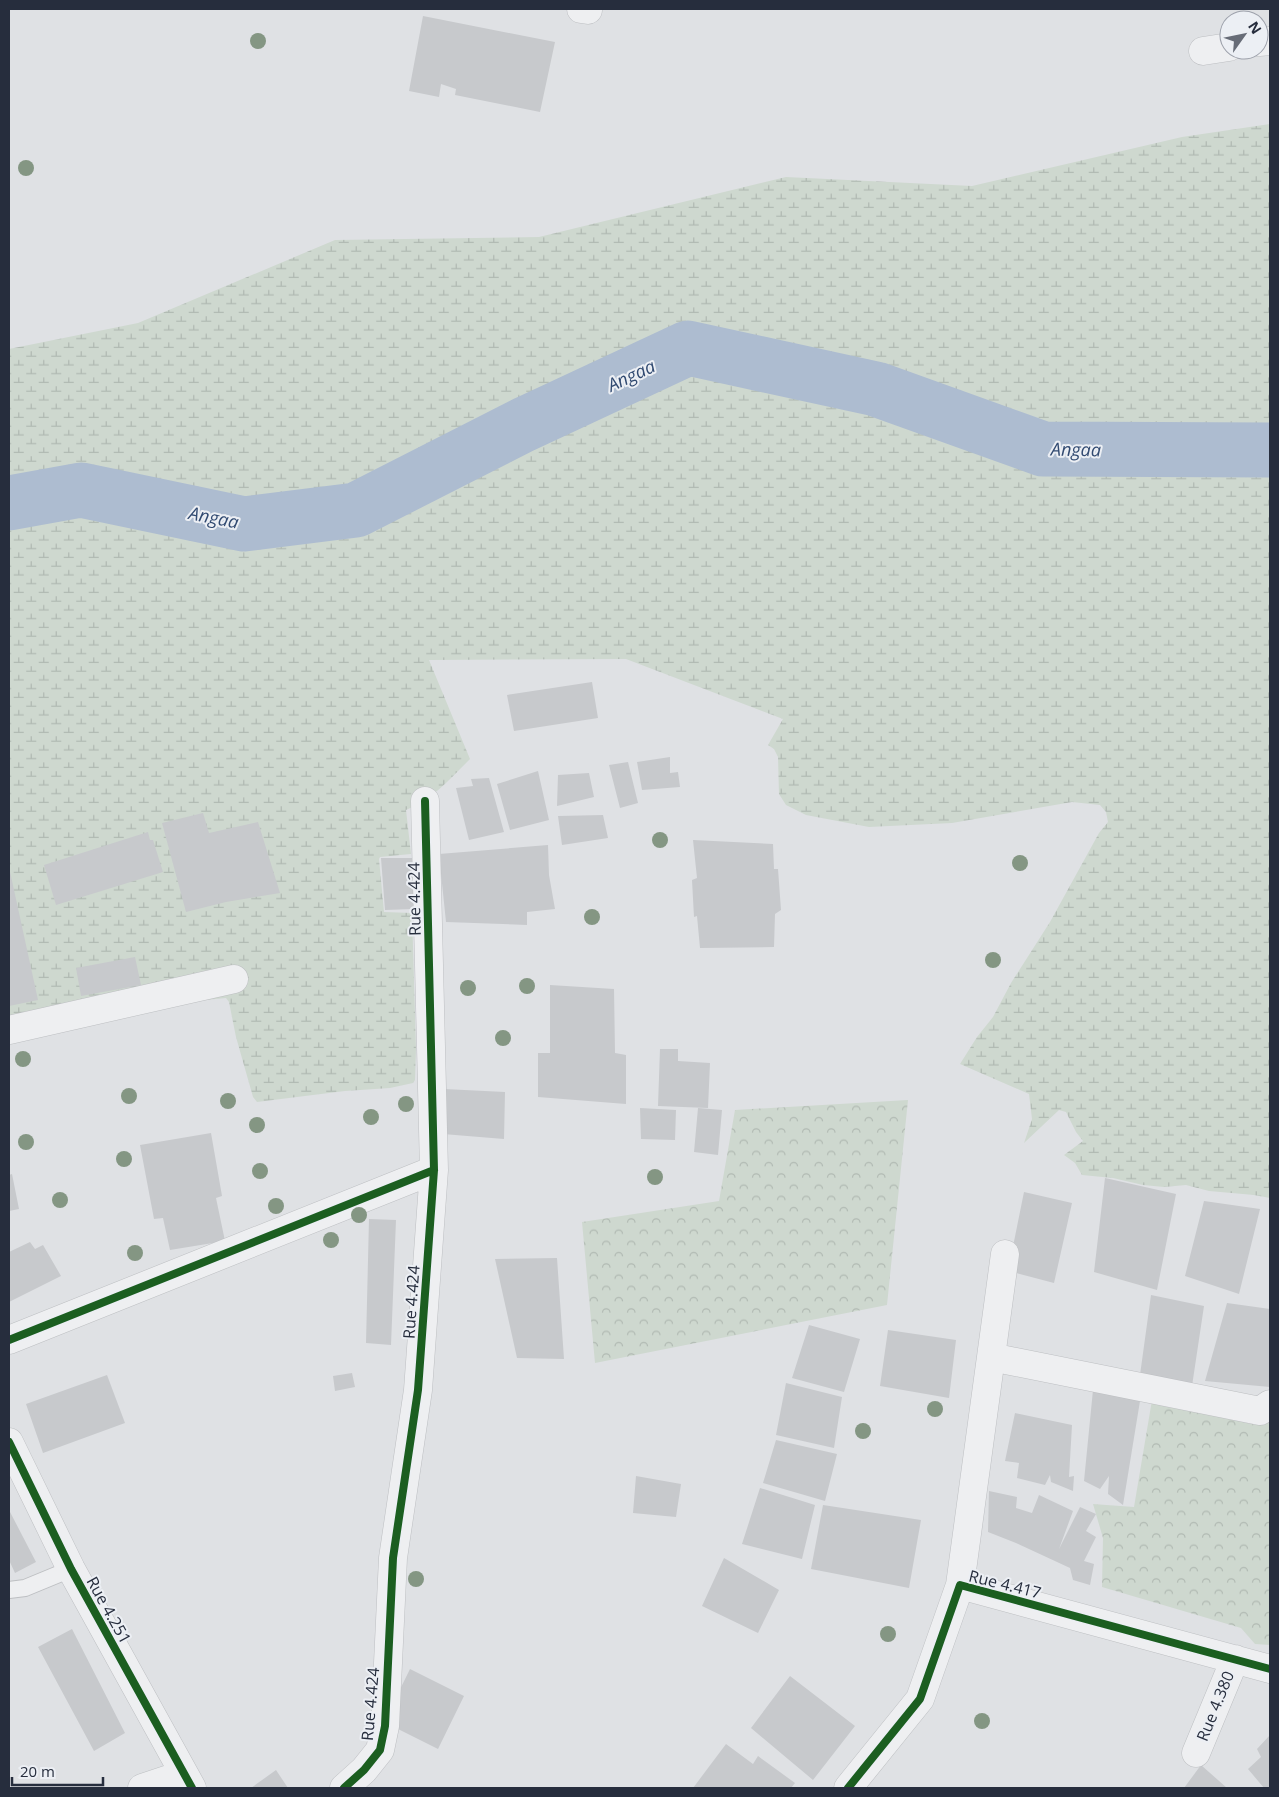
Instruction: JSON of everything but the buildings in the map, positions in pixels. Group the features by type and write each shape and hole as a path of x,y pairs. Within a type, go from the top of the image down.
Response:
{"street":[{"name":"Rue 4.424","path":"344,1788 364,1770 380,1750 384,1726 393,1558 418,1390 434,1170 425,801"},
{"path":"9,1030 234,979"},
{"path":"9,1340 434,1170"},
{"path":"960,1585 1005,1254"},
{"path":"991,1357 1260,1411 1270,1404"},
{"name":"Rue 4.251","path":"9,1442 71,1569 188,1781"},
{"name":"Rue 4.417","path":"848,1788 920,1699 960,1585 1270,1669"},
{"name":"Rue 4.380","path":"1196,1753 1235,1658"},
{"path":"142,1788 188,1781"}],"lane":[{"path":"9,1590 25,1588 71,1569"}],"green space":[{"path":"1270,124 1270,1198 1209,1191 1186,1185 1164,1187 1143,1185 1113,1178 1082,1175 1075,1163 1064,1155 1083,1141 1066,1112 1059,1110 1024,1143 1032,1119 1029,1094 960,1064 977,1037 993,1017 1011,983 1050,922 1099,833 1108,822 1106,812 1100,805 1072,802 952,823 869,827 806,815 786,805 779,794 778,757 774,749 768,745 783,719 626,659 429,660 470,759 433,794 406,810 411,854 380,857 379,859 384,912 412,913 416,1049 415,1080 413,1083 390,1088 345,1091 257,1102 253,1097 236,1037 229,1002 226,998 195,1001 9,1039 9,349 138,323 335,240 539,237 786,177 972,186 1182,137"},
{"path":"908,1100 887,1305 595,1363 582,1222 719,1201 735,1110"},
{"path":"1152,1400 1256,1425 1270,1416 1270,1645 1255,1644 1241,1628 1102,1587 1103,1538 1093,1504 1134,1507"}],"waterway":[{"name":"Angaa","path":"9,503 81,490 244,524 356,510 523,425 688,348 876,389 1043,449 1270,450"}],"cycle path":[{"path":"344,1788 364,1770 380,1750 385,1726 393,1558 418,1390 434,1170 425,801"},
{"path":"9,1340 434,1170"},
{"path":"9,1442 71,1569 192,1788"},
{"path":"848,1788 920,1699 960,1585 1270,1669"}]}
